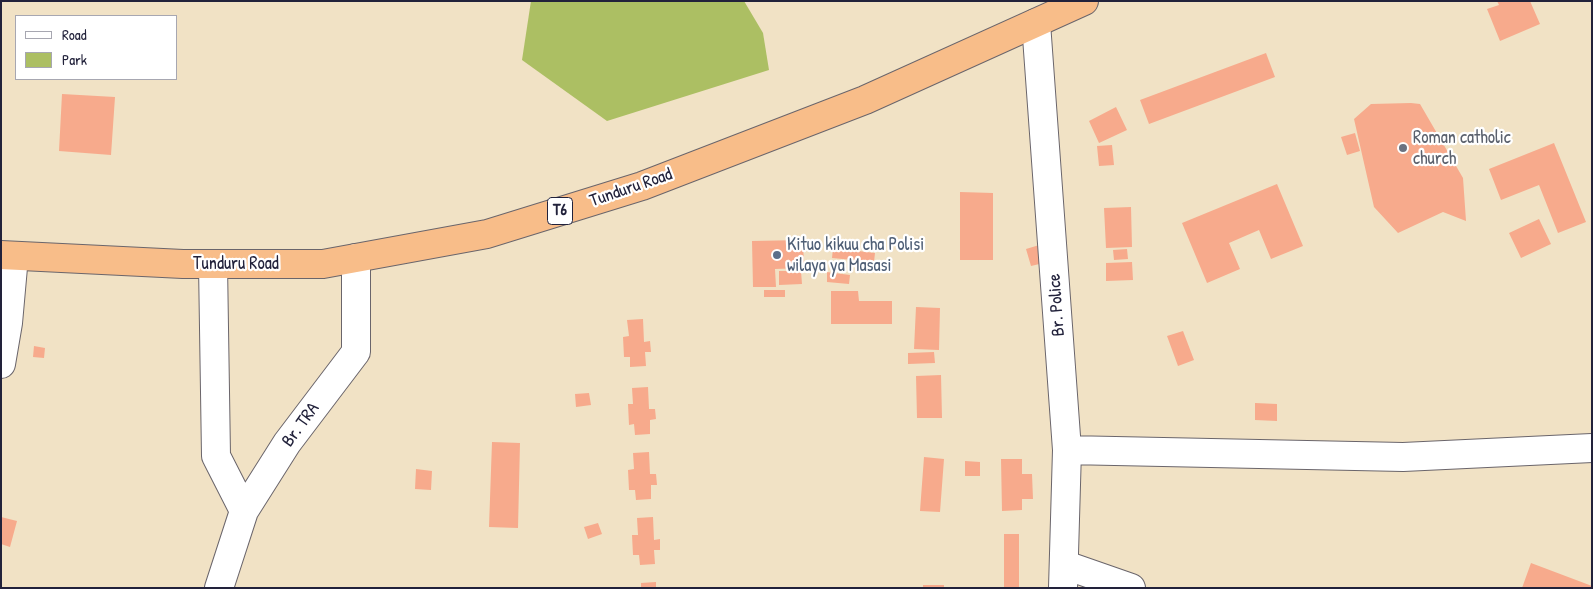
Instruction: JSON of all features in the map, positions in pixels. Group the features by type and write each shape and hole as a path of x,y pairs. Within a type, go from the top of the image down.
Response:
{"highway":[{"name":"Tunduru Road","path":"8,256 212,264 323,264 487,234 642,186 865,100 1084,1"}],"street":[{"name":"Br. Police","path":"1036,23 1067,450 1064,576"},
{"path":"1,364 8,323 8,256"},
{"name":"Br. TRA","path":"219,588 244,512 287,443 356,352 356,258"},
{"path":"212,264 216,456 244,512"},
{"path":"1067,450 1403,457 1592,448"},
{"path":"1064,576 1131,588"}],"green space":[{"path":"531,1 744,1 763,33 769,70 607,121 522,60"}],"building":[{"path":"1497,1 1530,1 1540,24 1500,41 1487,9 1499,5"},
{"path":"1266,53 1275,77 1149,124 1140,100"},
{"path":"62,94 115,97 111,155 59,151"},
{"name":"Roman catholic church","path":"1371,104 1420,104 1463,178 1466,221 1443,212 1398,233 1374,207 1354,119"},
{"path":"1116,107 1127,130 1099,143 1089,121"},
{"path":"1355,133 1360,151 1347,155 1341,137"},
{"path":"1554,143 1586,222 1558,233 1539,185 1501,200 1489,169"},
{"path":"1112,145 1114,165 1099,166 1097,146"},
{"path":"1277,184 1303,246 1271,259 1259,230 1229,243 1240,269 1207,283 1182,223"},
{"path":"960,192 993,193 993,260 960,260"},
{"path":"1131,207 1132,247 1106,248 1104,208"},
{"path":"1539,219 1551,244 1521,258 1509,233"},
{"path":"803,240 804,268 775,269 776,287 753,287 752,241"},
{"path":"1046,243 1052,261 1031,266 1026,249"},
{"path":"833,248 875,253 874,262 832,258"},
{"path":"1127,249 1128,259 1114,260 1113,250"},
{"path":"1132,262 1133,280 1106,281 1106,263"},
{"path":"779,271 801,271 802,284 779,285"},
{"path":"827,272 850,275 849,284 827,282"},
{"path":"764,290 785,290 785,297 764,297"},
{"path":"831,291 858,291 859,301 892,301 892,324 831,324"},
{"path":"916,307 940,308 939,350 914,349"},
{"path":"643,319 644,342 650,341 651,352 645,352 646,366 630,367 630,357 624,357 623,337 629,336 627,320"},
{"path":"1183,331 1194,360 1178,366 1167,336"},
{"path":"34,346 45,348 44,358 33,357"},
{"path":"934,352 935,363 908,364 908,353"},
{"path":"941,375 942,418 917,418 916,376"},
{"path":"648,387 649,409 655,409 656,419 650,420 650,434 635,435 634,424 629,425 628,404 633,404 632,388"},
{"path":"589,393 591,405 576,407 575,394"},
{"path":"1255,403 1277,404 1277,421 1255,420"},
{"path":"492,442 520,443 518,528 489,527"},
{"path":"649,452 650,474 656,474 657,485 651,485 651,499 636,500 635,490 629,490 628,470 634,469 633,453"},
{"path":"924,457 944,459 940,512 920,511"},
{"path":"1001,459 1022,459 1022,474 1032,474 1033,499 1022,499 1022,510 1002,511"},
{"path":"965,461 980,462 980,476 965,476"},
{"path":"416,469 432,471 431,490 415,489"},
{"path":"1,517 17,521 10,547 1,544"},
{"path":"653,517 654,540 660,539 660,550 654,550 655,564 640,565 639,555 633,555 632,535 638,535 637,518"},
{"path":"598,523 602,534 588,539 584,527"},
{"path":"1004,534 1019,534 1019,588 1004,588"},
{"path":"1531,563 1592,586 1592,588 1522,588"},
{"path":"656,582 656,588 641,588 641,583"},
{"path":"923,585 944,585 944,588 923,588"}],"place":[{"name":"Roman catholic church","path":"1403,148"},
{"name":"Kituo kikuu cha Polisi wilaya ya Masasi","path":"777,255"}]}
